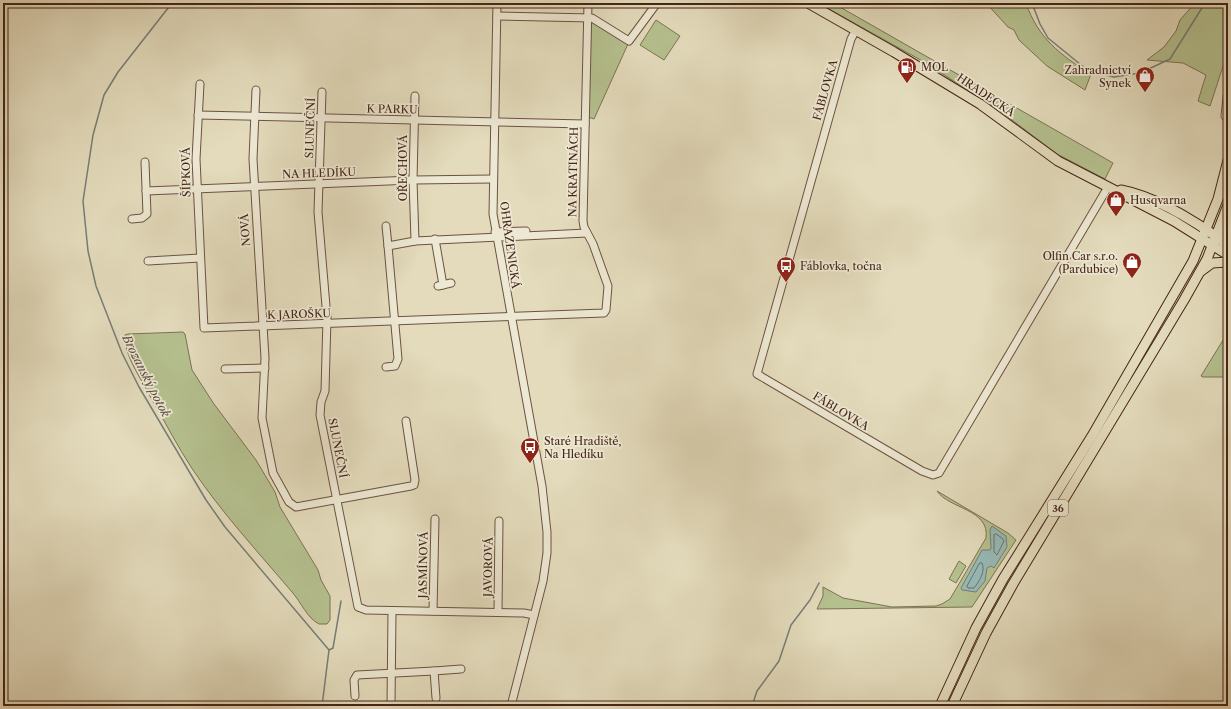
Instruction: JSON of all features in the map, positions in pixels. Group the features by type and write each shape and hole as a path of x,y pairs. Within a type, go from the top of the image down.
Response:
{"main road":[{"name":"HRADECKÁ","path":"808,3 980,104 1058,161 1174,221 1203,239 1214,240 1228,245"},
{"name":"36","path":"940,706 976,628 996,591 1055,497 1185,276 1207,230 1218,200 1228,160"},
{"name":"HRADECKÁ","path":"1108,187 1125,190 1159,203 1207,230 1228,255"},
{"name":"36","path":"952,706 986,633 1013,584 1199,274 1228,205"},
{"path":"1222,221 1223,230 1228,237"},
{"path":"1199,274 1212,263 1228,262"}],"street":[{"name":"OHRAZENICKÁ","path":"497,3 492,209 495,235 547,520 547,553 534,615 511,706"},
{"name":"NA KRATINÁCH","path":"511,317 605,312 608,286 586,230 585,124 588,3"},
{"path":"497,16 596,19 629,40 657,3"},
{"name":"FÁBLOVKA","path":"856,30 851,39 756,374 922,471 933,475 939,473 1108,187"},
{"name":"ŠÍPKOVÁ","path":"200,84 196,159 204,328"},
{"path":"1225,116 1228,89"},
{"name":"NOVÁ","path":"256,90 252,159 265,368 262,418 271,466 275,478 289,502 293,506 337,500"},
{"name":"SLUNEČNÍ","path":"322,92 318,212 327,324 325,391 321,402 320,415 358,607 366,610 498,612 534,615"},
{"name":"OŘECHOVÁ","path":"415,96 413,180 416,241"},
{"name":"K PARKU","path":"198,115 585,124"},
{"path":"132,219 142,218 147,214 145,162"},
{"name":"NA HLEDÍKU","path":"146,191 413,180 493,179"},
{"path":"386,226 394,299 394,327 398,362 395,366 386,367"},
{"path":"388,246 435,239 586,230"},
{"path":"435,239 444,285"},
{"path":"148,262 200,258"},
{"name":"K JAROŠKU","path":"204,328 511,317"},
{"path":"225,369 265,368"},
{"path":"337,500 414,485 415,480 406,421"},
{"name":"JASMÍNOVÁ","path":"433,611 434,519"},
{"name":"JAVOROVÁ","path":"498,612 499,521"},
{"path":"391,706 392,611"},
{"path":"355,696 356,676 461,669"},
{"path":"434,671 436,698"}],"green space":[{"path":"818,3 833,3 1113,163 1105,179 1057,154 1000,111 926,63"},
{"path":"986,3 1026,3 1037,26 1051,44 1069,60 1091,74 1085,90 1047,66 1019,40 1014,30 1008,27"},
{"path":"1195,3 1228,3 1228,51 1210,106 1198,101 1206,75 1183,63 1147,60 1164,47 1176,31 1180,20"},
{"path":"656,20 680,36 664,60 640,45"},
{"path":"590,21 628,44 594,119 588,117"},
{"path":"183,332 185,334 192,370 214,404 256,460 275,492 280,507 318,570 321,580 330,596 330,620 327,624 319,624 311,618 292,592 204,486 182,452 130,359 125,343 125,335"},
{"path":"1225,337 1228,339 1228,377 1201,376"},
{"path":"937,491 1008,533 1016,540 972,607 817,609 823,596 823,587 843,598 892,607 936,606 950,599 986,538 986,528 982,521 975,515 968,510 950,502"},
{"path":"959,561 966,566 956,583 949,579"}],"water":[{"path":"992,526 1006,536 1007,547 994,568 991,566 987,568 985,581 976,592 962,590 961,588 982,550 990,550 991,548 990,530"}],"waterway":[{"name":"Brozanský potok","path":"172,3 118,72 104,95 93,135 83,201 88,251 96,286 122,353 139,387 206,500 225,527 329,650 322,706"},
{"path":"1032,3 1040,24 1048,38 1086,69 1114,77 1140,73 1170,59 1205,3"},
{"path":"752,706 757,691 779,661 791,625 810,600 819,583"},
{"path":"329,650 333,648 341,601"}],"place":[{"name":"MOL","path":"907,84"},
{"name":"Zahradnictví Synek","path":"1145,93"},
{"name":"Husqvarna","path":"1116,217"},
{"name":"Olfin Car s.r.o. (Pardubice)","path":"1132,279"},
{"name":"Fáblovka, točna","path":"786,283"},
{"name":"Staré Hradiště, Na Hledíku","path":"530,464"}]}
